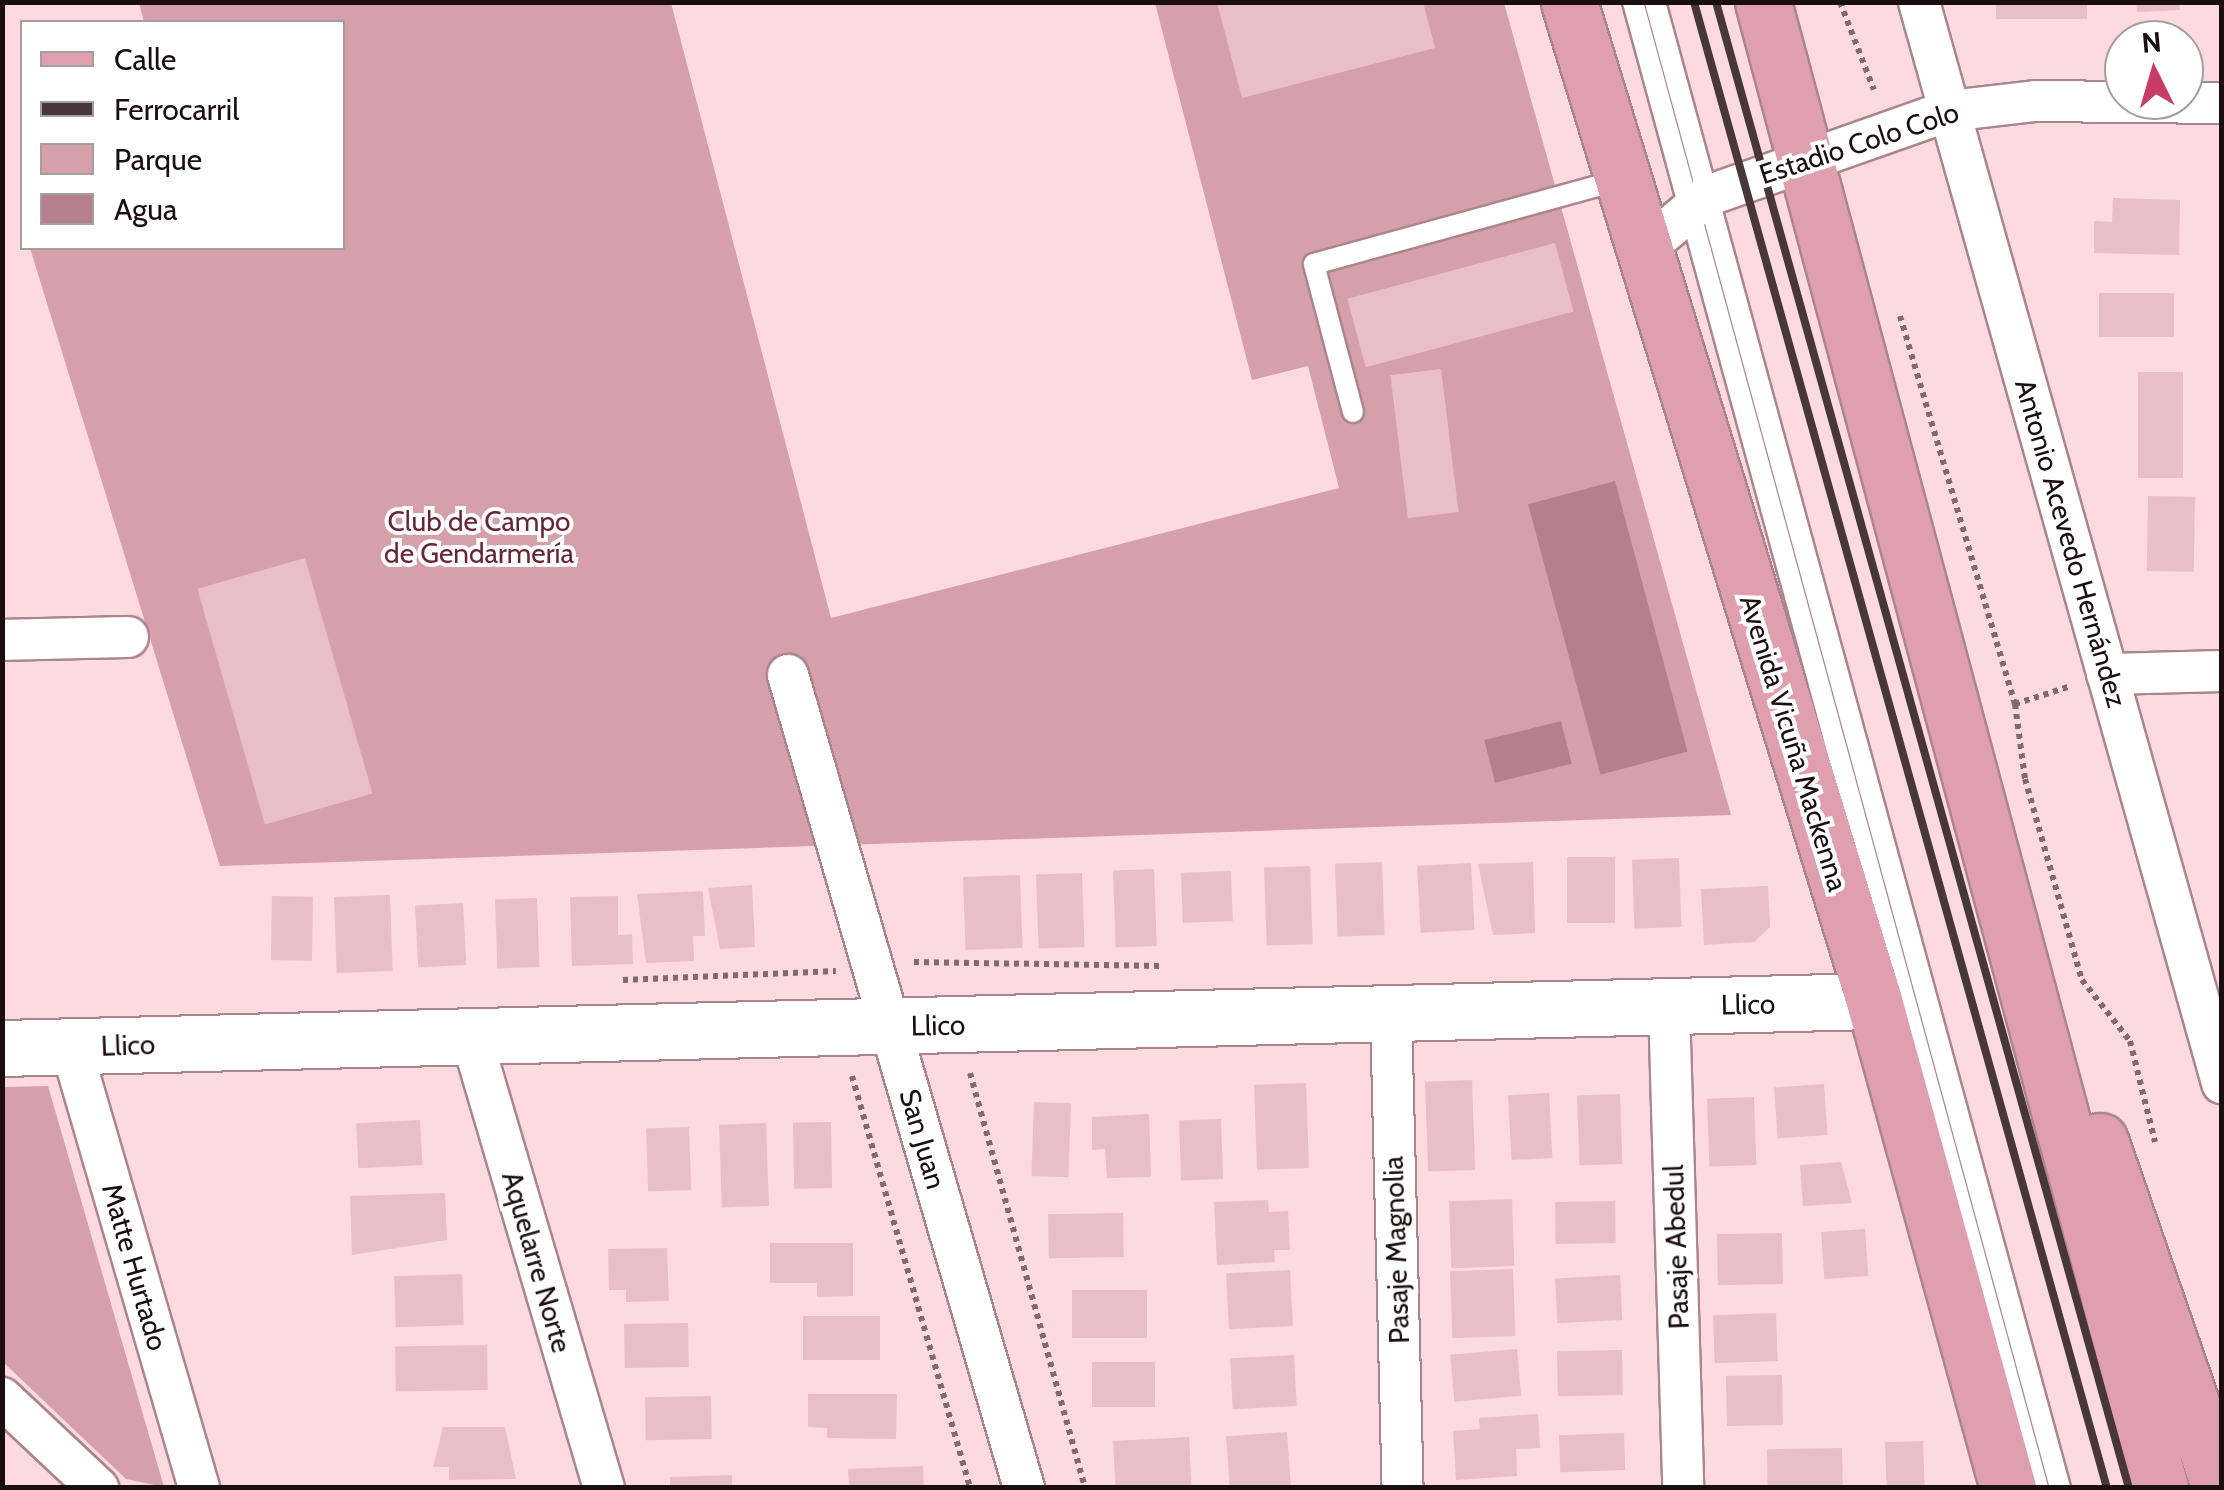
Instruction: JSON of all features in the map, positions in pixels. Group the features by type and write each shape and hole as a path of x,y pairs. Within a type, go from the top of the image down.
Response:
{"main road":[{"name":"Avenida Vicuña Mackenna","path":"1569,2 1620,180 1874,1002 2008,1488"},
{"path":"1763,2 1952,686 2220,1488"},
{"path":"1952,686 2016,974 2160,1488"}],"street":[{"name":"Antonio Acevedo Hernández","path":"1919,2 2222,1083"},
{"name":"Estadio Colo Colo","path":"1642,252 1697,202 1949,111 2035,100 2222,103"},
{"path":"2,640 128,637"},
{"path":"2107,674 2222,671"},
{"name":"San Juan","path":"788,675 1024,1488"},
{"name":"Llico","path":"2,1048 1874,1002"},
{"name":"Pasaje Abedul","path":"1669,1006 1684,1488"},
{"name":"Pasaje Magnolia","path":"1391,1013 1403,1488"},
{"name":"Aquelarre Norte","path":"471,1036 604,1488"},
{"name":"Matte Hurtado","path":"71,1047 199,1488"},
{"path":"2,1398 96,1487"}],"lane":[{"path":"1632,2 1697,202 2060,1488"},
{"path":"1655,2 1697,202 2038,1488"},
{"path":"1353,412 1314,264 1620,180"}],"path":[{"path":"1840,2 1874,90"},
{"path":"1893,301 1917,353 2015,704 2025,778 2082,980 2130,1040 2157,1150"},
{"path":"2015,704 2107,674"},
{"path":"970,1073 1085,1488"},
{"path":"852,1076 970,1488"}],"green space":[{"name":"Club de Campo de Gendarmería","path":"139,3 671,3 831,618 1339,488 1308,366 1252,380 1155,3 1504,3 1731,815 220,866 31,250 345,250 345,20 143,20"},
{"path":"48,1086 164,1487 126,1479 3,1362 3,1087"}],"water":[{"path":"1615,481 1687,751 1601,775 1528,504"},
{"path":"1561,721 1572,764 1495,783 1484,740"}],"building":[{"path":"1217,2 1423,2 1435,48 1242,98"},
{"path":"1996,2 2087,2 2087,19 1996,19"},
{"path":"2136,2 2179,2 2180,10 2137,12"},
{"path":"2113,198 2180,200 2179,255 2094,253 2094,221 2112,222"},
{"path":"1555,243 1573,312 1366,367 1347,299"},
{"path":"2099,293 2174,293 2174,337 2099,337"},
{"path":"1441,369 1459,512 1408,518 1390,375"},
{"path":"2138,372 2183,372 2183,478 2138,478"},
{"path":"2148,496 2195,497 2194,572 2147,571"},
{"path":"305,558 373,794 265,824 197,589"},
{"path":"1567,857 1615,857 1615,923 1567,923"},
{"path":"1679,858 1681,927 1634,929 1632,860"},
{"path":"1382,862 1385,935 1338,937 1335,864"},
{"path":"1533,862 1535,933 1493,935 1478,864"},
{"path":"1471,863 1475,930 1421,933 1417,866"},
{"path":"1310,866 1313,944 1267,946 1264,868"},
{"path":"1154,869 1157,946 1116,947 1113,870"},
{"path":"1231,871 1233,921 1183,923 1181,873"},
{"path":"1082,873 1085,947 1039,949 1036,875"},
{"path":"1020,875 1023,948 966,950 963,877"},
{"path":"752,885 755,947 720,949 708,888"},
{"path":"1768,886 1770,927 1754,942 1704,945 1701,889"},
{"path":"703,891 705,936 693,936 694,961 646,963 637,894"},
{"path":"390,895 393,971 337,973 334,897"},
{"path":"272,896 313,897 312,961 271,960"},
{"path":"618,896 618,935 632,934 633,964 572,966 570,897"},
{"path":"537,898 539,967 497,968 495,899"},
{"path":"463,903 466,965 418,967 415,906"},
{"path":"1472,1080 1475,1170 1428,1172 1425,1082"},
{"path":"1306,1083 1309,1168 1257,1170 1254,1085"},
{"path":"1824,1084 1828,1135 1778,1138 1774,1087"},
{"path":"1549,1093 1552,1158 1511,1160 1508,1095"},
{"path":"1620,1094 1622,1164 1579,1165 1577,1096"},
{"path":"1754,1097 1756,1165 1709,1167 1707,1099"},
{"path":"1034,1102 1071,1103 1068,1177 1031,1176"},
{"path":"1149,1114 1151,1177 1107,1178 1105,1149 1092,1150 1092,1117"},
{"path":"1221,1119 1223,1179 1181,1180 1179,1120"},
{"path":"420,1120 422,1165 358,1168 356,1123"},
{"path":"831,1122 832,1188 794,1189 793,1123"},
{"path":"766,1123 769,1206 722,1208 719,1125"},
{"path":"689,1127 691,1190 648,1191 646,1129"},
{"path":"1841,1162 1852,1203 1803,1206 1800,1165"},
{"path":"445,1193 447,1240 352,1255 350,1196"},
{"path":"1512,1199 1514,1266 1451,1268 1449,1201"},
{"path":"1268,1200 1269,1212 1288,1211 1290,1250 1274,1250 1275,1262 1217,1265 1214,1202"},
{"path":"1615,1201 1616,1243 1556,1244 1555,1202"},
{"path":"1123,1213 1124,1257 1049,1258 1048,1214"},
{"path":"1865,1229 1868,1276 1824,1279 1821,1232"},
{"path":"1782,1233 1783,1284 1718,1285 1717,1234"},
{"path":"770,1243 853,1243 853,1296 817,1297 817,1283 770,1283"},
{"path":"667,1248 669,1301 626,1302 626,1290 609,1290 608,1249"},
{"path":"1513,1269 1515,1336 1452,1338 1450,1271"},
{"path":"1290,1270 1293,1326 1229,1329 1226,1273"},
{"path":"462,1274 464,1325 396,1327 394,1276"},
{"path":"1620,1275 1622,1320 1557,1323 1555,1278"},
{"path":"1072,1290 1147,1290 1147,1338 1072,1338"},
{"path":"1776,1313 1778,1361 1715,1363 1713,1315"},
{"path":"803,1316 880,1316 880,1360 803,1360"},
{"path":"688,1323 689,1367 625,1368 624,1324"},
{"path":"487,1345 488,1390 396,1392 395,1347"},
{"path":"1517,1349 1521,1396 1454,1402 1450,1355"},
{"path":"1622,1350 1623,1395 1558,1396 1557,1351"},
{"path":"1294,1355 1297,1406 1233,1409 1230,1358"},
{"path":"1092,1362 1155,1362 1155,1407 1092,1407"},
{"path":"1782,1375 1783,1425 1727,1426 1726,1376"},
{"path":"808,1394 897,1394 896,1439 827,1438 827,1428 808,1427"},
{"path":"711,1396 712,1439 646,1440 645,1397"},
{"path":"1538,1414 1540,1448 1516,1449 1517,1476 1456,1480 1453,1431 1480,1429 1479,1418"},
{"path":"443,1427 505,1427 516,1479 449,1480 449,1467 433,1467"},
{"path":"1287,1432 1291,1488 1230,1488 1226,1436"},
{"path":"1624,1433 1625,1470 1560,1472 1559,1435"},
{"path":"1189,1437 1192,1488 1116,1488 1113,1441"},
{"path":"1923,1441 1925,1488 1887,1488 1885,1442"},
{"path":"1842,1448 1843,1488 1768,1488 1767,1449"},
{"path":"923,1466 924,1488 849,1488 848,1469"},
{"path":"732,1475 732,1488 670,1488 670,1477"}],"railway":[{"path":"1694,2 2107,1488"},
{"path":"1716,2 2129,1488"}]}
